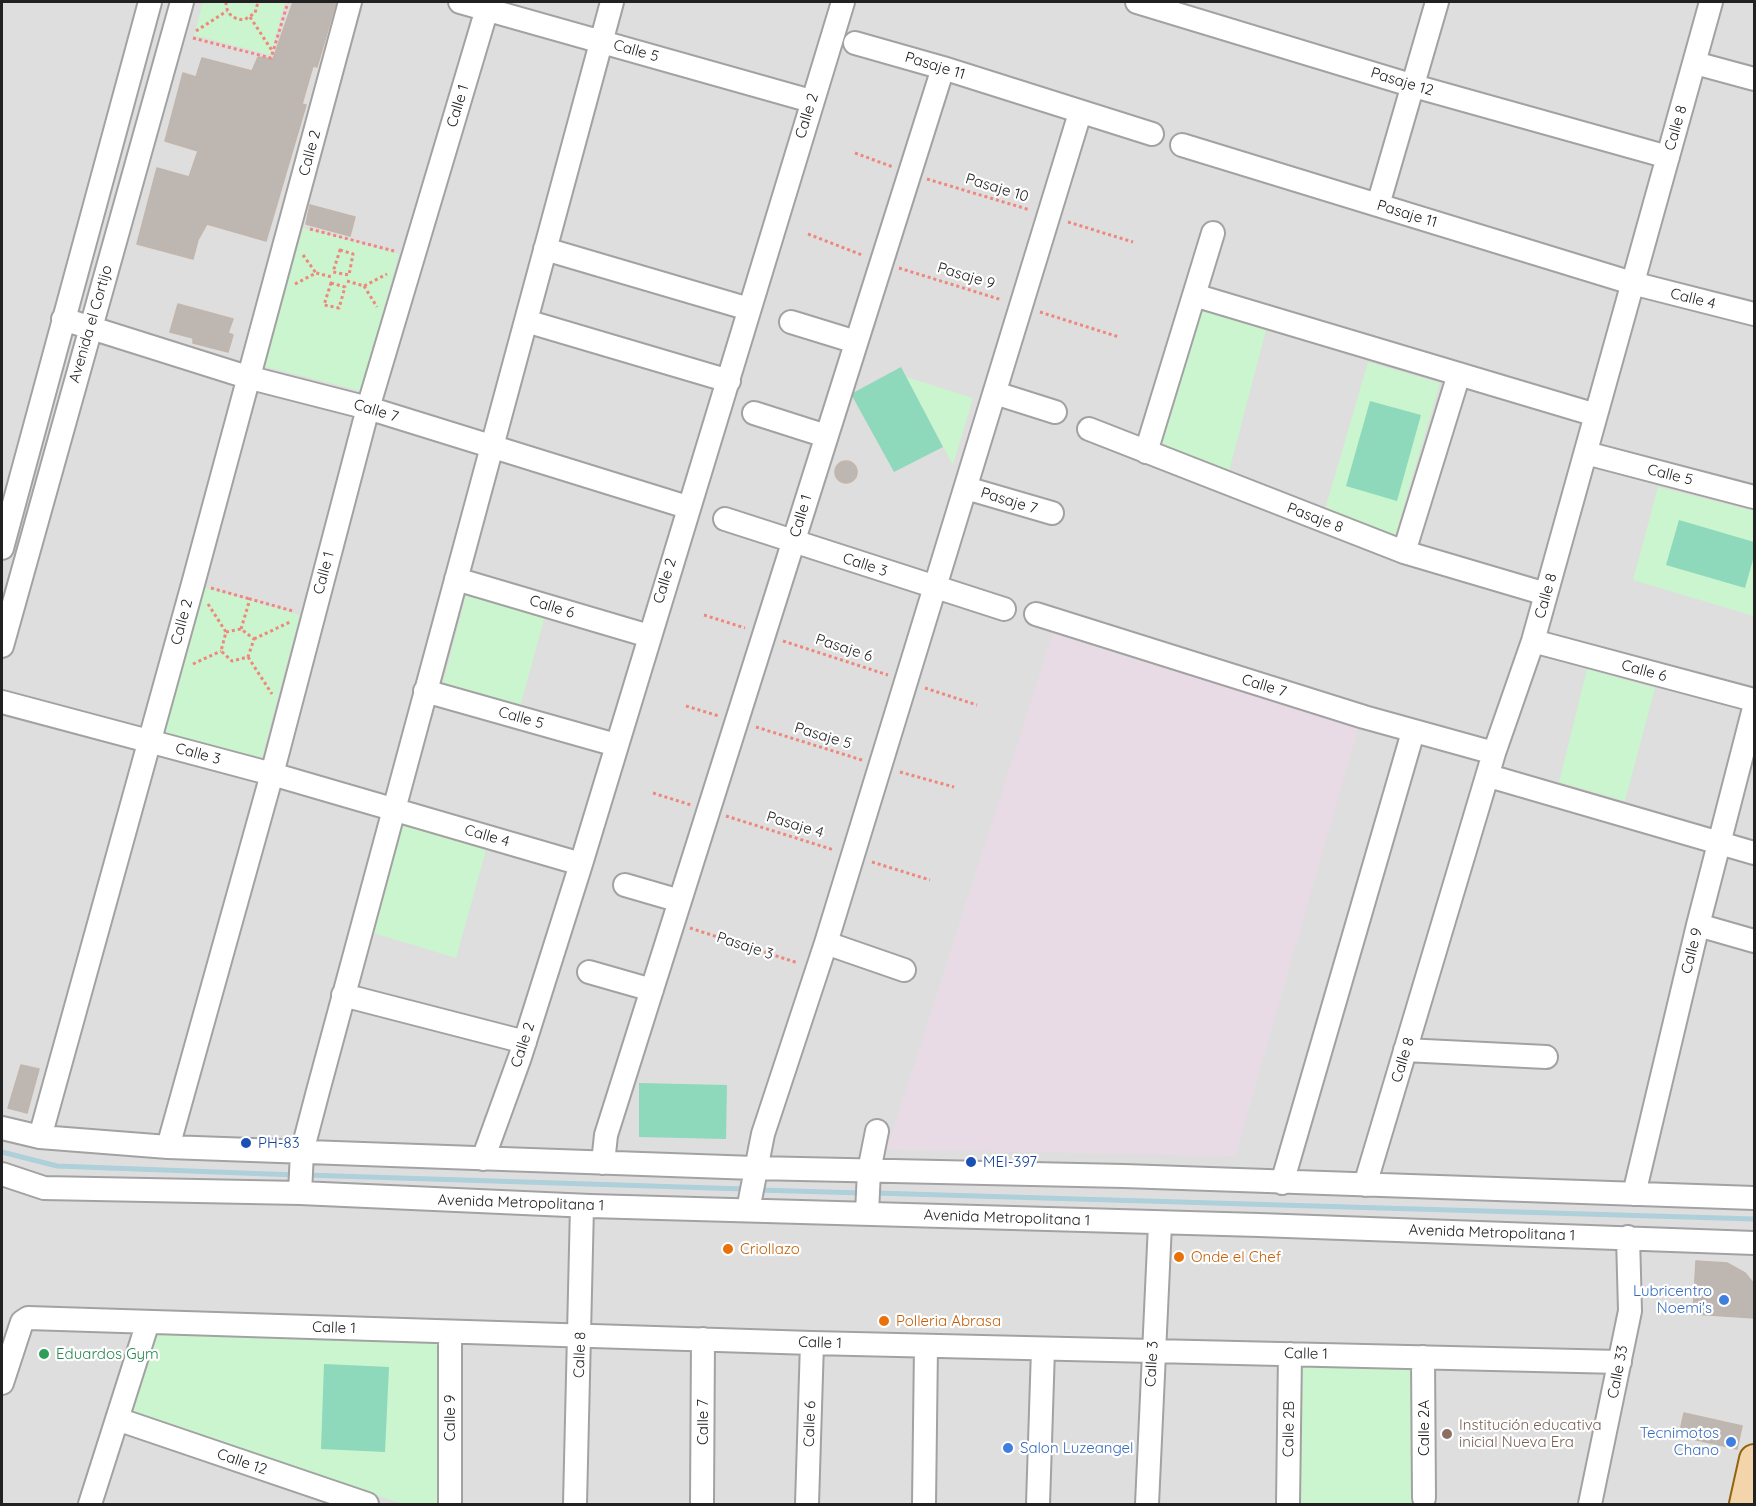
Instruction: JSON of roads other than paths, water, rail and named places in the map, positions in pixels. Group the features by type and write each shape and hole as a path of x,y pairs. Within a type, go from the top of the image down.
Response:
{"main road":[{"path":"1744,1504 1755,1459"}],"street":[{"name":"Avenida el Cortijo","path":"2,548 150,2"},
{"name":"Avenida el Cortijo","path":"2,646 89,328 182,2"},
{"name":"Calle 2","path":"40,1137 170,668 350,2"},
{"name":"Calle 5","path":"460,2 488,5 602,41 811,101"},
{"path":"301,1189 302,1156 343,995 612,2"},
{"name":"Calle 2","path":"483,1159 525,1042 581,864 687,507 729,381 811,101 843,2"},
{"name":"Pasaje 12","path":"1137,2 1197,10 1414,86 1668,157"},
{"path":"1378,205 1437,2"},
{"name":"Calle 8","path":"1365,1185 1494,753 1533,641 1711,2"},
{"name":"Calle 1","path":"168,1147 272,774 368,408 488,5"},
{"name":"Pasaje 11","path":"855,43 943,68 1080,114 1152,134"},
{"path":"1695,63 1755,79"},
{"name":"Calle 1","path":"603,1163 606,1135 943,68"},
{"path":"749,1205 754,1172 1080,114"},
{"name":"Pasaje 11","path":"1182,145 1632,283"},
{"path":"1146,452 1213,233"},
{"path":"545,249 749,309"},
{"name":"Calle 4","path":"1632,283 1755,314"},
{"path":"1194,295 1596,415"},
{"name":"Calle 7","path":"63,319 247,377 368,408 687,507"},
{"path":"526,321 729,381"},
{"path":"791,322 856,342"},
{"path":"1404,552 1459,374"},
{"path":"995,393 1055,412"},
{"path":"754,413 826,436"},
{"name":"Pasaje 8","path":"1089,429 1404,552 1546,594"},
{"name":"Calle 5","path":"1586,453 1755,497"},
{"name":"Pasaje 7","path":"966,488 1052,513"},
{"name":"Calle 3","path":"725,519 1004,609"},
{"name":"Calle 6","path":"456,579 649,636"},
{"name":"Calle 7","path":"1036,614 1413,732 1494,753"},
{"name":"Calle 6","path":"1533,641 1755,700"},
{"name":"Calle 5","path":"425,691 616,745"},
{"name":"Calle 3","path":"2,702 393,808"},
{"name":"Calle 9","path":"1634,1194 1698,925 1755,708"},
{"path":"1282,1183 1413,732"},
{"path":"1489,776 1755,853"},
{"name":"Calle 4","path":"393,808 581,864"},
{"path":"625,885 676,912"},
{"path":"1698,925 1755,941"},
{"path":"826,943 904,970"},
{"path":"589,972 652,990"},
{"path":"343,995 525,1042"},
{"path":"1406,1050 1546,1057"},
{"path":"2,1128 40,1137 302,1156 603,1163 869,1176 1365,1185 1755,1198"},
{"path":"867,1209 869,1176 877,1131"},
{"name":"Avenida Metropolitana 1","path":"2,1174 44,1188 301,1189 582,1206 749,1205 1160,1224 1628,1237 1755,1243"},
{"name":"Calle 8","path":"575,1504 582,1206"},
{"name":"Calle 3","path":"1147,1504 1160,1224"},
{"name":"Calle 33","path":"1590,1504 1630,1311 1628,1237"},
{"name":"Calle 1","path":"2,1383 22,1322 28,1318 812,1343 1620,1362"},
{"path":"90,1504 148,1322"},
{"name":"Calle 9","path":"450,1332 450,1504"},
{"name":"Calle 7","path":"702,1504 703,1339"},
{"name":"Calle 6","path":"807,1504 812,1343"},
{"path":"924,1504 926,1346"},
{"path":"1038,1504 1043,1349"},
{"name":"Calle 2B","path":"1288,1504 1290,1354"},
{"name":"Calle 2A","path":"1424,1357 1424,1498"},
{"name":"Calle 12","path":"117,1419 367,1504"}],"waterway":[{"path":"2,1152 57,1166 296,1175"},
{"path":"305,1175 745,1189"},
{"path":"758,1190 862,1193"},
{"path":"875,1193 1754,1219"}],"place":[{"name":"PH-83","path":"246,1143"},
{"name":"MEI-397","path":"971,1162"},
{"name":"Criollazo","path":"728,1249"},
{"name":"Onde el Chef","path":"1179,1257"},
{"name":"Lubricentro Noemi's","path":"1724,1300"},
{"name":"Polleria Abrasa","path":"884,1321"},
{"name":"Eduardos Gym","path":"44,1354"},
{"name":"Institución educativa inicial Nueva Era","path":"1447,1434"},
{"name":"Tecnimotos Chano","path":"1731,1442"},
{"name":"Salon Luzeangel","path":"1008,1448"}]}
